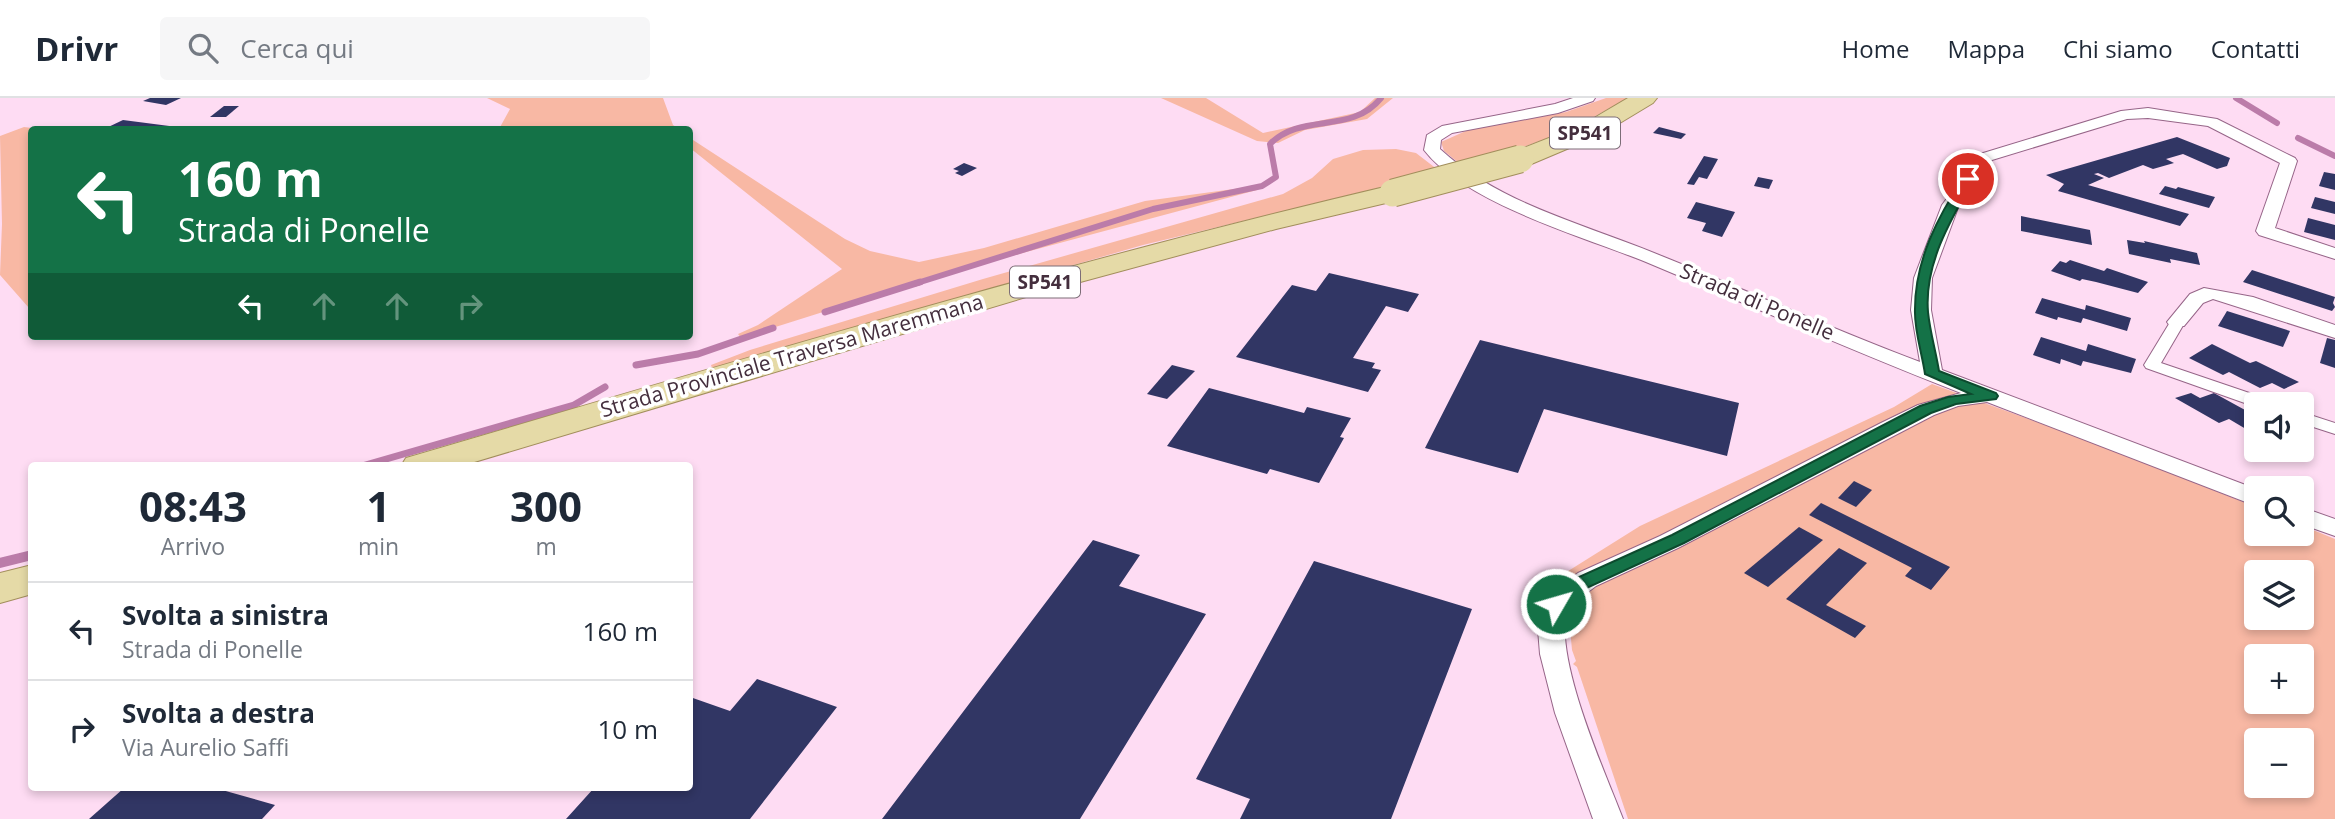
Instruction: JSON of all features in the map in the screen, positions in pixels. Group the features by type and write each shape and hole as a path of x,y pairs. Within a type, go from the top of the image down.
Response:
{"main road":[{"name":"Strada Provinciale Traversa Maremmana","path":"433,462 1089,270 1266,223 1453,179 1520,159 1591,130 1644,98"},
{"path":"0,588 28,580"}],"street":[{"name":"Strada di Ponelle","path":"1588,98 1558,108 1447,129 1433,138 1432,149 1447,164 1479,185 1531,213 1650,257 1933,374 2244,493"},
{"path":"1933,374 1921,303 1925,269 1951,205 1977,166 1986,157 2007,149 2135,113 2173,115 2211,122 2289,161 2265,231 2335,254"},
{"path":"2244,397 2152,365 2177,322 2201,295 2208,293 2236,299 2335,332"},
{"path":"1608,819 1551,649 1550,628 1559,599 1576,586 1678,539 1926,410 1954,400 1990,396"},
{"path":"2314,422 2335,429"},
{"path":"2314,520 2335,528"}],"shaded area":[{"path":"487,98 663,98 674,126 501,126 510,109"},
{"path":"1161,98 1206,98 1263,133 1360,112 1375,98 1393,98 1367,119 1305,130 1278,143 1257,141"},
{"path":"1606,98 1628,98 1570,130 1465,168 1444,151 1441,142 1468,130 1566,112"},
{"path":"28,128 28,307 0,275 0,136"},
{"path":"693,140 845,239 870,251 919,262 984,248 1145,201 1256,186 1257,190 937,276 741,338 738,334 758,325 842,269 693,150"},
{"path":"1396,149 1416,153 1442,173 1143,245 737,362 712,368 711,365 750,350 983,279 1283,194 1312,178 1333,159 1363,150"},
{"path":"1932,384 2089,441 2244,502 2244,546 2314,546 2314,530 2335,539 2335,819 1628,819 1577,667 1573,664 1576,661 1572,650 1565,573 1640,526 1894,407"}],"building":[{"path":"150,98 181,98 166,105 143,101"},
{"path":"224,106 239,106 226,117 210,117"},
{"path":"123,120 169,126 110,126"},
{"path":"1659,127 1686,134 1681,139 1653,133"},
{"path":"2177,137 2230,158 2227,166 2217,169 2183,154 2166,159 2174,163 2153,169 2143,165 2109,178 2094,174 2104,178 2088,185 2189,214 2180,226 2058,191 2064,184 2046,175"},
{"path":"1704,156 1718,159 1707,179 1699,177 1694,185 1687,184"},
{"path":"964,163 977,168 962,176 955,173 959,171 953,169"},
{"path":"2324,172 2335,174 2335,190 2319,186"},
{"path":"1758,177 1773,180 1769,189 1754,186"},
{"path":"2165,186 2215,197 2209,208 2159,194"},
{"path":"2315,197 2335,202 2335,214 2311,208"},
{"path":"1696,202 1735,212 1722,237 1702,231 1706,223 1687,218"},
{"path":"2021,216 2090,230 2092,245 2021,231"},
{"path":"2308,218 2335,225 2335,240 2304,232"},
{"path":"2127,240 2145,243 2144,241 2197,253 2200,265 2170,259 2171,263 2129,254"},
{"path":"2070,260 2104,271 2107,268 2148,282 2138,293 2082,279 2080,281 2051,271 2060,261 2066,263"},
{"path":"2252,270 2335,297 2335,307 2332,311 2243,282"},
{"path":"1329,273 1419,294 1408,312 1386,306 1353,358 1375,363 1372,368 1381,370 1368,392 1236,357 1292,285 1316,291"},
{"path":"2042,298 2085,310 2086,305 2131,318 2127,331 2083,318 2081,323 2058,317 2057,320 2035,313"},
{"path":"2227,311 2290,331 2283,347 2218,326"},
{"path":"2041,337 2086,351 2088,344 2136,359 2131,373 2083,361 2081,366 2061,359 2060,364 2033,355"},
{"path":"2327,338 2335,340 2335,368 2320,363"},
{"path":"1480,340 1739,403 1727,456 1544,409 1518,473 1425,448"},
{"path":"2212,344 2250,363 2256,361 2299,382 2284,389 2272,383 2260,388 2229,372 2223,375 2189,358"},
{"path":"1172,365 1195,371 1167,399 1147,394"},
{"path":"1209,388 1304,413 1307,407 1351,418 1340,437 1344,438 1319,483 1270,469 1267,474 1167,446"},
{"path":"2191,393 2200,398 2214,393 2244,409 2244,428 2229,419 2219,423 2175,398"},
{"path":"1854,481 1872,490 1856,507 1838,498"},
{"path":"1821,503 1950,567 1931,590 1905,576 1912,568 1809,515"},
{"path":"1799,527 1823,540 1768,587 1744,573"},
{"path":"1093,540 1140,555 1119,586 1206,614 1080,819 882,819"},
{"path":"1839,548 1867,563 1826,605 1866,626 1855,638 1786,599"},
{"path":"1314,561 1472,609 1391,819 1240,819 1250,799 1196,779"},
{"path":"757,679 837,707 750,819 566,819 591,791 693,791 693,698 730,711"},
{"path":"121,791 226,791 275,805 262,819 89,819"}],"waterway":[{"path":"914,284 1153,209 1262,186 1276,177 1270,144 1283,134 1356,116 1381,98"},
{"path":"2236,98 2277,123"},
{"path":"2298,138 2335,156"},
{"path":"825,312 920,282"},
{"path":"636,365 698,354 773,328"},
{"path":"376,462 574,405 605,387"},
{"path":"0,563 28,556"}],"route":[{"path":"1556,604 1563,594 1576,586 1678,539 1934,406 1954,400 1990,396 1933,374 1921,310 1925,269 1944,219 1968,179"}]}
